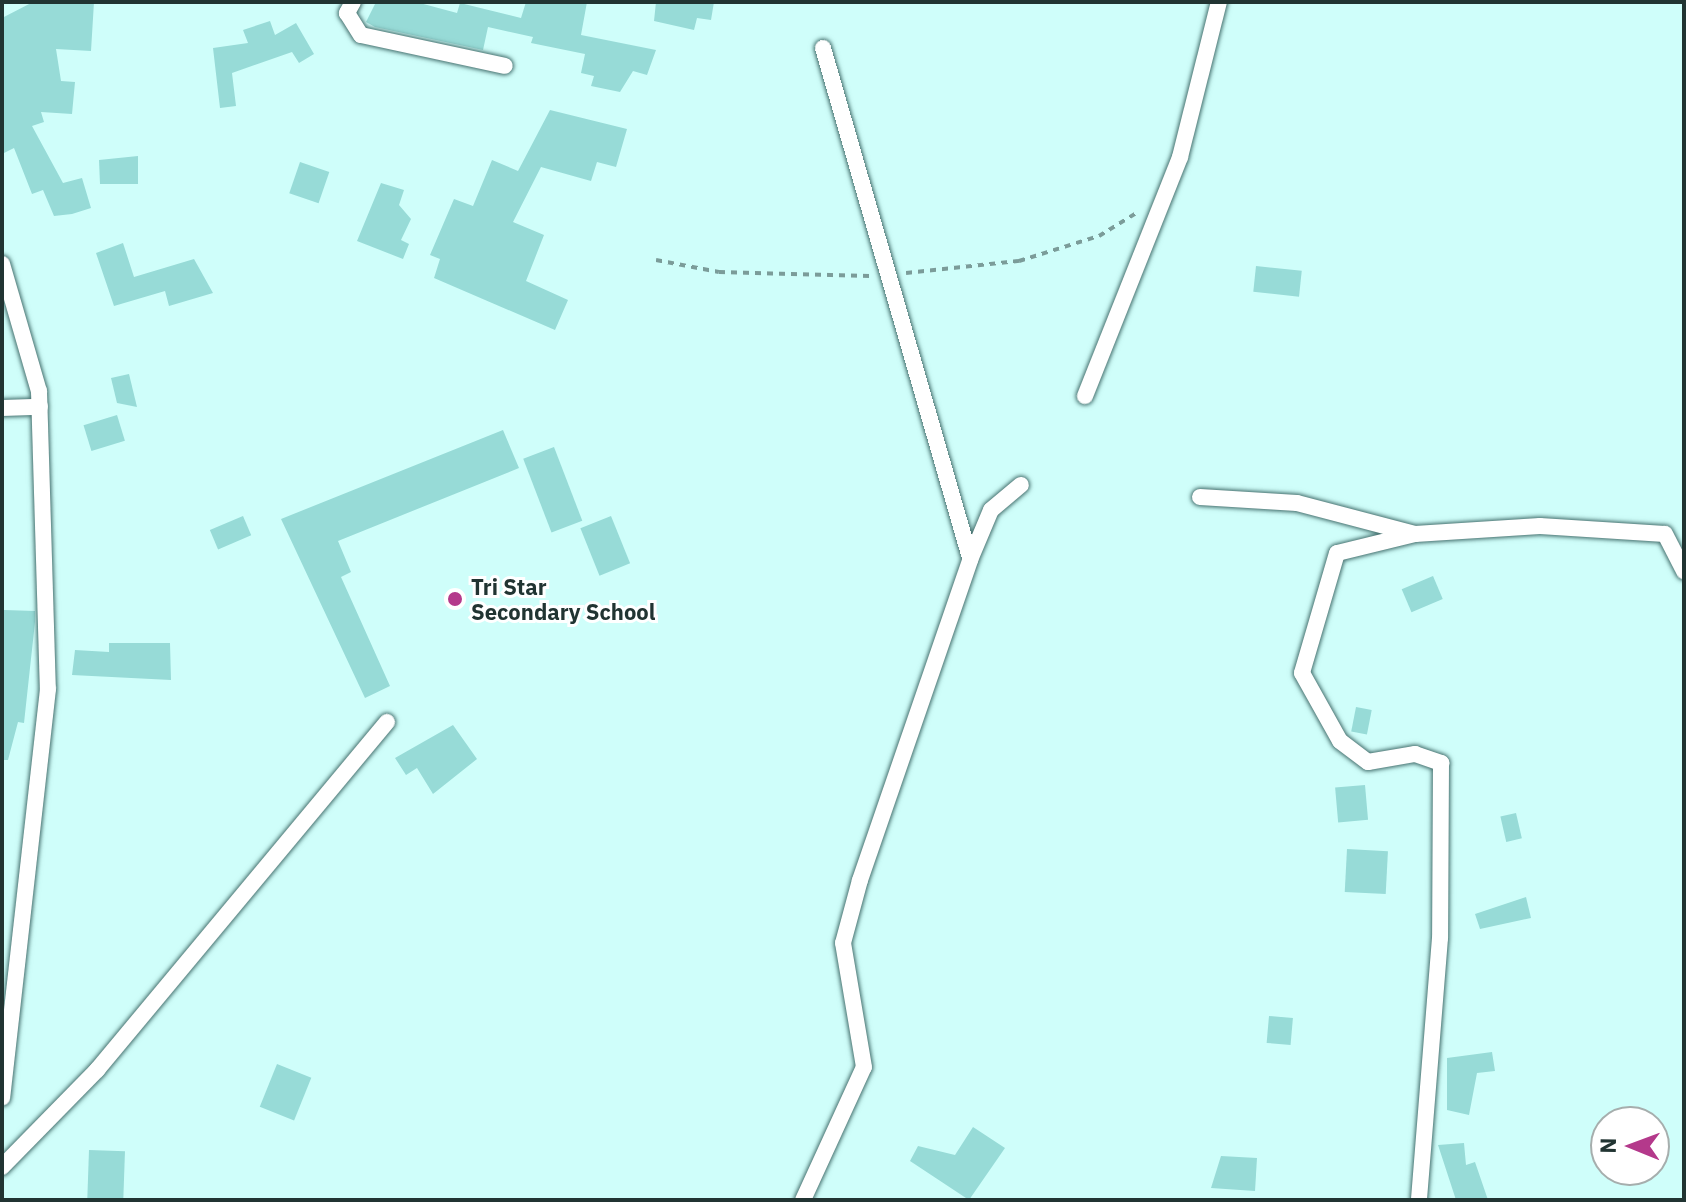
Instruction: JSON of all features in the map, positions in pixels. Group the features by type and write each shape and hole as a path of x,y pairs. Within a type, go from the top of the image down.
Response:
{"street":[{"path":"353,2 347,13 361,35 505,66"},
{"path":"1085,396 1127,307 1207,72 1219,2"},
{"path":"823,48 885,273 970,560"},
{"path":"2,264 30,343 40,407 48,689 2,1097"},
{"path":"2,408 40,407"},
{"path":"803,1200 864,1067 847,930 970,560 991,510 1021,485"},
{"path":"1200,497 1297,503 1415,534"},
{"path":"1419,1200 1440,938 1441,763 1415,754 1368,762 1340,741 1302,673 1337,553 1415,534 1540,526 1665,534 1684,571"},
{"path":"2,1167 97,1070 387,722"}],"path":[{"path":"656,260 719,272 815,271 859,279 885,273 1019,261 1099,236 1164,196"}],"building":[{"path":"33,2 94,2 91,51 56,49 61,81 75,82 72,114 41,112 44,122 32,126 63,183 82,178 91,208 72,214 54,216 43,190 32,194 14,148 2,154 2,18"},
{"path":"376,2 416,2 457,13 460,3 521,18 526,2 587,2 581,35 656,50 647,75 633,71 620,92 591,86 594,76 581,73 585,54 531,43 533,37 488,27 483,50 375,27 366,22"},
{"path":"656,2 714,2 711,20 697,18 694,30 654,21"},
{"path":"270,21 275,35 296,23 314,54 299,63 292,52 232,73 236,106 220,108 213,48 248,43 243,30"},
{"path":"550,110 627,129 616,167 597,162 591,181 541,167 513,222 544,235 526,281 568,300 555,330 434,278 440,259 430,255 454,199 473,206 492,160 518,171"},
{"path":"138,156 138,184 100,184 99,160"},
{"path":"300,162 329,172 319,203 289,193"},
{"path":"381,183 404,190 399,205 411,219 401,240 409,244 403,259 357,241"},
{"path":"123,243 134,277 194,259 213,293 169,306 165,291 114,306 96,253"},
{"path":"1256,266 1302,271 1299,297 1253,292"},
{"path":"129,374 137,407 117,403 111,378"},
{"path":"117,415 125,441 91,451 84,425"},
{"path":"503,430 519,468 338,541 351,572 341,577 390,686 365,698 281,519"},
{"path":"554,447 582,521 552,533 523,459"},
{"path":"243,516 251,535 218,549 210,530"},
{"path":"611,516 630,563 600,576 580,528"},
{"path":"1433,576 1443,599 1411,612 1402,589"},
{"path":"4,610 35,611 24,723 18,722 8,760 2,760"},
{"path":"109,643 170,643 171,680 72,675 75,650 109,652"},
{"path":"1356,707 1372,710 1367,735 1351,732"},
{"path":"453,725 477,759 433,794 417,768 406,775 395,758"},
{"path":"1365,785 1368,820 1338,822 1335,788"},
{"path":"1516,813 1522,838 1506,842 1500,817"},
{"path":"1347,849 1388,851 1386,894 1345,892"},
{"path":"1526,897 1531,918 1480,929 1475,914"},
{"path":"1269,1016 1293,1018 1291,1045 1267,1043"},
{"path":"1492,1052 1495,1071 1477,1073 1469,1115 1447,1110 1447,1058"},
{"path":"277,1064 311,1078 294,1121 260,1107"},
{"path":"973,1127 1005,1148 969,1200 910,1161 918,1146 955,1155"},
{"path":"1464,1143 1466,1165 1475,1162 1488,1200 1456,1200 1438,1145"},
{"path":"89,1150 125,1151 123,1200 87,1200"},
{"path":"1221,1156 1257,1158 1255,1191 1211,1188"}],"place":[{"name":"Tri Star Secondary School","path":"455,599"}]}
